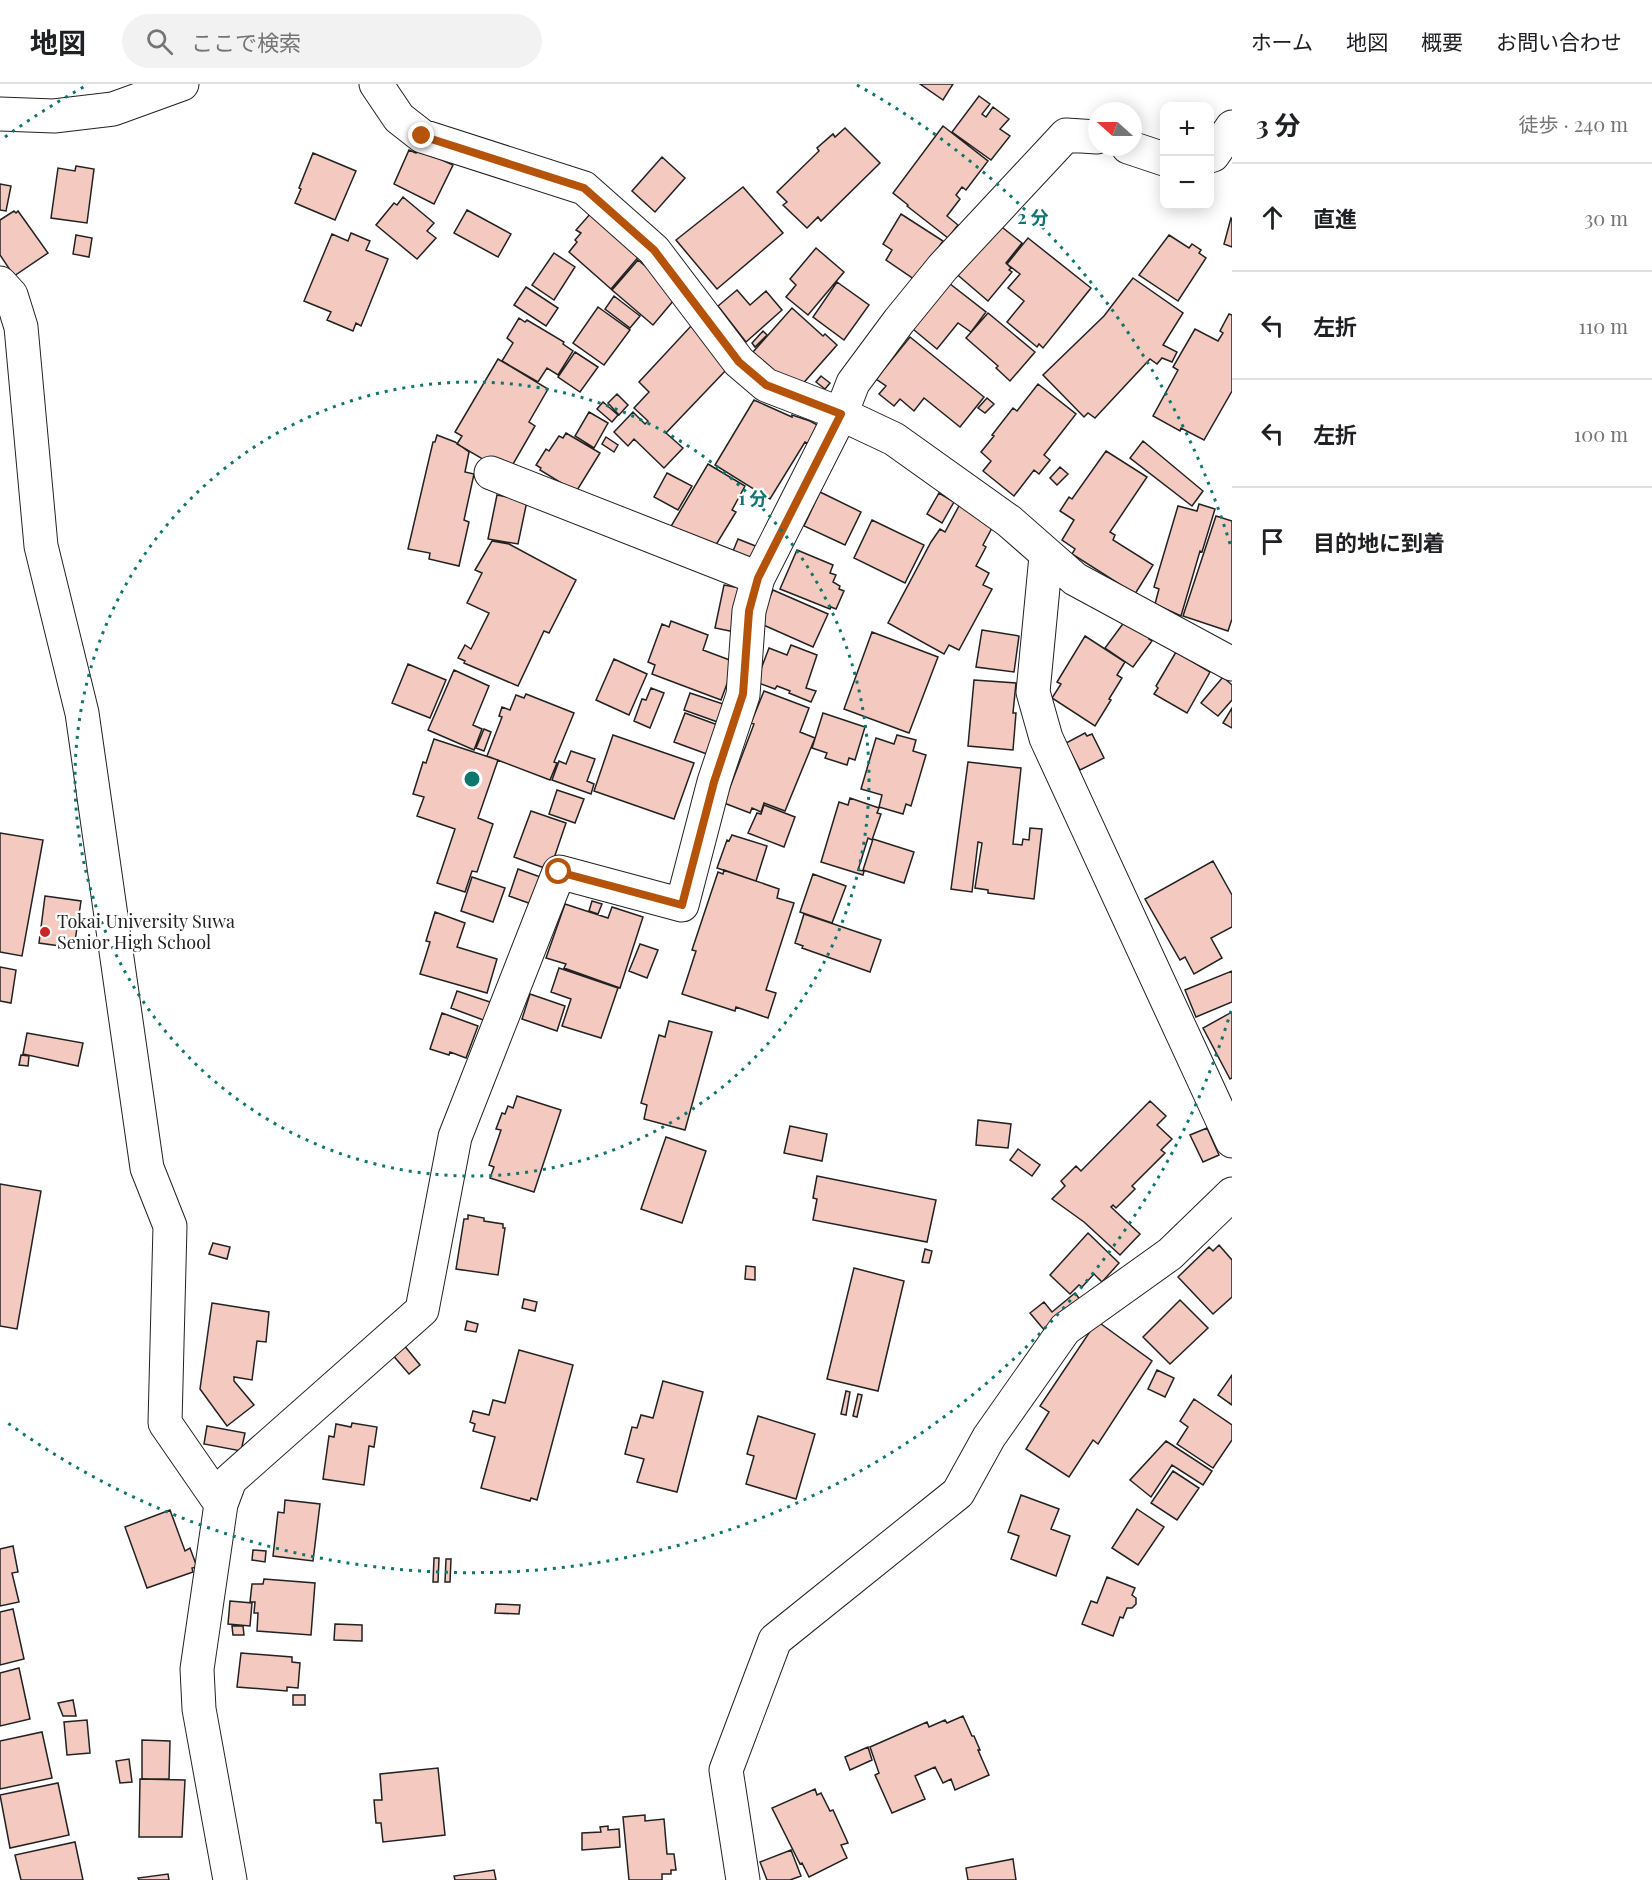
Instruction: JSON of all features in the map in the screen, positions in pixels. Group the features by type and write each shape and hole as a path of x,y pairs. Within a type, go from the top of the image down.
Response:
{"street":[{"path":"0,114 54,116 113,110 182,84"},
{"path":"376,84 399,118 422,136 584,188 654,250 739,362 766,385 841,414 894,440 1009,521 1075,579 1232,664"},
{"path":"1214,154 1232,128"},
{"path":"230,1880 199,1709 197,1668 221,1504 230,1480 422,1310 455,1137 559,872 682,905 714,782 743,694 749,611 758,578 841,414 854,383 899,321 950,259 1066,135 1088,136"},
{"path":"1142,152 1160,158"},
{"path":"0,283 11,295 21,327 41,546 82,713 147,1168 170,1226 165,1423 221,1504"},
{"path":"490,472 758,578"},
{"path":"1046,555 1033,692 1046,738 1232,1141"},
{"path":"743,1880 726,1770 775,1640 958,1493 989,1437 1065,1329 1170,1254 1232,1194"}],"building":[{"path":"920,84 953,84 943,100"},
{"path":"979,96 990,104 982,114 986,117 993,107 1009,119 1000,129 1010,136 991,160 952,132"},
{"path":"943,126 988,161 966,190 962,187 956,195 960,199 947,216 958,225 948,238 893,193"},
{"path":"845,128 880,163 821,221 818,217 807,228 783,205 787,202 777,192 819,151 817,148 833,134 835,137"},
{"path":"418,149 453,165 434,204 394,184 409,150 416,153"},
{"path":"313,153 356,171 335,220 295,203"},
{"path":"662,157 685,178 655,212 632,191"},
{"path":"76,166 94,169 87,223 51,218 58,168 75,171"},
{"path":"0,184 11,186 6,211 0,210"},
{"path":"743,187 783,233 717,289 676,240"},
{"path":"403,197 434,223 427,231 436,238 417,259 376,225 394,203 397,205"},
{"path":"467,210 511,234 498,257 454,233"},
{"path":"14,211 16,213 18,211 48,253 14,276 0,255 0,220"},
{"path":"591,213 641,254 611,289 569,252 581,233 576,230"},
{"path":"901,214 943,241 919,276 914,279 886,260 892,250 883,244"},
{"path":"1232,219 1232,247 1224,244"},
{"path":"998,224 1022,243 1006,263 1012,272 988,301 953,271"},
{"path":"351,233 370,241 366,250 388,259 361,326 356,323 353,331 327,320 331,312 304,301 332,234 348,241"},
{"path":"76,235 92,238 89,257 73,254"},
{"path":"1169,235 1189,248 1192,244 1201,250 1199,253 1206,258 1178,301 1139,275"},
{"path":"1028,238 1091,288 1043,348 1039,344 1037,347 1007,322 1024,301 1008,288 1020,274 1007,264"},
{"path":"816,248 844,272 808,315 786,297 796,285 790,279"},
{"path":"554,253 575,267 554,300 532,285"},
{"path":"638,260 679,294 653,325 612,290"},
{"path":"1133,278 1183,313 1163,345 1177,352 1172,362 1162,358 1157,364 1150,359 1095,418 1088,413 1084,417 1043,375 1104,316"},
{"path":"945,280 986,312 971,332 958,323 937,349 908,325"},
{"path":"837,282 869,305 844,340 813,317"},
{"path":"526,287 558,308 546,326 514,305"},
{"path":"737,290 750,305 766,291 782,310 746,342 718,306"},
{"path":"614,296 640,316 630,328 605,309"},
{"path":"598,307 630,330 604,365 573,343"},
{"path":"792,308 823,336 825,334 837,345 799,388 787,383 753,352"},
{"path":"988,313 1035,352 1010,381 996,368 998,366 966,338"},
{"path":"1229,314 1232,315 1232,391 1204,440 1181,428 1180,431 1153,416 1178,370 1173,367 1195,329 1218,341 1223,333 1220,331"},
{"path":"519,318 525,322 527,320 564,342 563,344 573,351 558,375 547,368 538,382 502,361 513,343 507,338"},
{"path":"691,326 728,368 666,433 683,448 664,468 634,439 628,446 614,432 633,412 645,424 648,421 634,408 649,392 639,382"},
{"path":"763,331 767,335 755,347 752,343"},
{"path":"910,337 984,397 960,427 924,398 914,411 900,399 894,406 879,394 886,386 876,379"},
{"path":"575,352 598,367 580,392 558,377"},
{"path":"498,359 548,389 529,422 535,426 513,464 516,465 510,475 457,444 462,436 455,432"},
{"path":"821,376 830,383 825,389 816,382"},
{"path":"1038,384 1076,414 1044,455 1050,460 1039,474 1034,470 1014,496 983,471 991,461 981,452 1013,408 1017,411"},
{"path":"617,394 628,405 619,415 608,403"},
{"path":"987,398 994,404 985,413 978,408"},
{"path":"754,400 821,427 813,446 805,442 770,499 715,465"},
{"path":"603,402 618,415 612,422 597,409"},
{"path":"589,412 608,423 594,448 575,436"},
{"path":"566,433 600,453 576,492 540,470 541,468 536,465 546,449 549,451 559,436 563,438"},
{"path":"437,435 455,442 469,452 465,472 474,474 464,520 469,522 459,566 429,559 430,553 408,549 433,442"},
{"path":"606,437 618,445 614,452 602,444"},
{"path":"1143,441 1203,491 1192,506 1130,458"},
{"path":"1106,451 1147,477 1110,532 1115,535 1113,540 1153,565 1135,594 1072,554 1075,549 1062,540 1074,520 1060,511 1069,497 1072,499"},
{"path":"708,464 745,486 732,510 736,512 711,553 670,528"},
{"path":"1060,467 1068,474 1057,485 1050,478"},
{"path":"667,473 692,486 678,510 654,497"},
{"path":"820,492 861,512 845,545 804,526"},
{"path":"939,493 954,502 942,523 927,514"},
{"path":"497,495 527,501 518,544 488,539"},
{"path":"960,504 992,528 983,545 986,547 976,566 989,573 983,585 992,589 959,650 949,645 944,654 888,623 931,542 940,529 945,532"},
{"path":"1199,504 1215,509 1181,616 1155,604 1159,589 1154,587 1178,506 1197,511"},
{"path":"1216,516 1232,521 1232,619 1228,631 1183,616"},
{"path":"872,520 924,545 905,583 854,558"},
{"path":"738,539 758,547 752,564 731,556"},
{"path":"492,541 509,544 576,580 549,633 544,631 518,686 464,663 465,661 458,658 465,645 471,649 489,613 467,603 482,573 475,570"},
{"path":"797,550 833,565 830,573 836,575 833,582 844,591 836,609 831,607 830,609 780,589"},
{"path":"724,585 740,588 735,632 715,628"},
{"path":"773,590 828,614 813,647 759,623"},
{"path":"671,621 708,635 703,650 735,662 721,700 652,674 655,665 648,662 662,624 669,627"},
{"path":"1125,621 1151,636 1149,639 1152,641 1133,667 1105,648"},
{"path":"982,630 1019,636 1014,672 976,667"},
{"path":"872,632 938,657 909,733 844,709"},
{"path":"1085,636 1125,662 1117,675 1122,678 1095,726 1052,698 1061,684 1057,682"},
{"path":"791,645 817,655 806,688 816,691 811,702 777,686 775,689 756,682 769,648 787,655"},
{"path":"1176,652 1210,672 1187,713 1154,694 1158,688 1156,686"},
{"path":"614,659 647,674 629,715 596,700"},
{"path":"408,664 446,680 430,718 392,703"},
{"path":"454,670 489,686 473,725 482,729 474,750 428,730"},
{"path":"1223,677 1232,685 1232,700 1218,716 1201,703"},
{"path":"974,680 1016,683 1013,750 968,746"},
{"path":"651,688 664,693 650,728 634,721 642,699 646,700"},
{"path":"764,691 809,708 800,732 815,738 785,811 764,803 761,812 752,808 750,813 724,803"},
{"path":"690,693 732,707 726,725 684,710"},
{"path":"526,694 574,713 554,762 557,763 550,780 487,756 502,717 499,716 502,707 510,710 516,695 524,698"},
{"path":"1232,708 1232,728 1223,723"},
{"path":"685,713 726,728 715,757 674,742"},
{"path":"823,713 865,727 855,760 849,758 847,765 825,758 827,753 812,748"},
{"path":"484,729 491,732 484,751 476,748"},
{"path":"1085,733 1087,736 1092,734 1104,758 1080,770 1066,743"},
{"path":"613,735 694,763 674,819 594,791"},
{"path":"897,735 916,740 913,751 926,755 911,806 906,804 903,814 879,807 882,795 861,789 876,738 894,744"},
{"path":"434,739 498,760 478,818 493,824 477,872 472,871 465,892 437,883 455,829 417,816 424,797 413,794 423,762 426,763"},
{"path":"571,751 595,759 587,781 594,784 591,794 552,780 559,761 566,764"},
{"path":"968,762 1021,768 1013,844 1022,845 1023,839 1029,840 1030,828 1042,829 1034,899 988,893 988,890 975,888 982,843 978,842 972,892 951,889"},
{"path":"557,790 584,799 575,823 549,814"},
{"path":"850,798 879,808 877,813 881,814 872,840 868,838 858,870 864,871 863,875 821,862 839,802 848,805"},
{"path":"764,805 795,817 784,847 748,833 757,813 761,814"},
{"path":"531,811 566,823 550,870 514,857"},
{"path":"0,833 43,840 22,956 0,952"},
{"path":"732,835 767,846 756,881 717,868 727,840 729,841"},
{"path":"873,839 914,852 904,883 863,870"},
{"path":"1213,861 1232,895 1232,927 1211,938 1222,958 1194,974 1185,957 1180,960 1145,899"},
{"path":"518,869 546,879 537,906 509,896"},
{"path":"724,870 779,889 777,898 794,903 766,990 776,993 768,1018 736,1007 735,1011 682,994 696,951 692,950 718,872 723,874"},
{"path":"813,874 846,886 832,923 800,912"},
{"path":"472,877 505,888 493,922 461,911"},
{"path":"45,896 81,901 74,948 39,943"},
{"path":"592,901 602,904 598,914 589,911"},
{"path":"565,904 608,918 612,907 643,917 620,988 564,968 566,964 546,958"},
{"path":"435,912 465,923 457,947 497,959 487,993 420,974 430,942 426,941"},
{"path":"804,914 881,940 870,972 802,948 803,946 795,943"},
{"path":"640,944 658,950 647,978 629,971"},
{"path":"0,967 16,970 11,1003 0,1001"},
{"path":"559,968 618,988 601,1038 562,1026 571,999 551,992"},
{"path":"1232,971 1232,1002 1196,1017 1185,990"},
{"path":"457,991 493,1003 486,1021 451,1008"},
{"path":"530,994 565,1006 557,1031 522,1019"},
{"path":"1232,1012 1232,1078 1230,1079 1203,1028"},
{"path":"442,1013 478,1026 466,1058 450,1052 449,1055 430,1049"},
{"path":"669,1021 712,1032 685,1130 644,1119 647,1105 641,1103 659,1035 665,1037"},
{"path":"27,1033 83,1043 78,1066 23,1054"},
{"path":"21,1055 29,1056 28,1066 19,1065"},
{"path":"517,1096 561,1110 534,1192 490,1178 494,1167 489,1165 501,1130 496,1129 502,1113 505,1114 508,1106 513,1108"},
{"path":"1150,1101 1166,1116 1157,1125 1172,1139 1161,1150 1165,1153 1132,1186 1135,1189 1116,1208 1113,1205 1111,1207 1140,1234 1120,1255 1084,1222 1052,1199 1065,1186 1061,1181 1076,1166 1081,1171"},
{"path":"978,1120 1011,1124 1008,1148 976,1145"},
{"path":"790,1126 827,1134 822,1161 784,1153"},
{"path":"1207,1128 1219,1155 1203,1162 1190,1135"},
{"path":"666,1137 706,1151 682,1223 641,1209"},
{"path":"1018,1149 1040,1165 1032,1176 1010,1160"},
{"path":"817,1176 936,1200 927,1242 813,1220 817,1199 813,1198"},
{"path":"0,1184 41,1191 17,1329 0,1326"},
{"path":"468,1215 484,1218 484,1221 503,1224 505,1228 498,1275 456,1269 464,1219 468,1219"},
{"path":"1088,1233 1119,1263 1102,1282 1094,1274 1082,1287 1079,1285 1070,1294 1050,1275"},
{"path":"213,1243 230,1247 227,1259 209,1254"},
{"path":"1219,1245 1232,1260 1232,1297 1213,1314 1178,1277 1209,1247 1213,1251"},
{"path":"925,1249 932,1251 929,1263 922,1262"},
{"path":"746,1266 755,1267 755,1280 745,1279"},
{"path":"854,1268 904,1281 878,1391 827,1379"},
{"path":"1075,1293 1081,1301 1045,1331 1030,1313 1044,1302 1052,1312"},
{"path":"524,1299 537,1302 535,1311 522,1308"},
{"path":"1180,1300 1208,1328 1170,1364 1143,1337"},
{"path":"212,1303 269,1312 266,1342 257,1341 252,1380 234,1377 234,1381 254,1405 227,1426 200,1389"},
{"path":"467,1321 478,1324 476,1332 465,1330"},
{"path":"1097,1321 1152,1361 1098,1444 1093,1440 1069,1477 1026,1449 1049,1412 1040,1406"},
{"path":"403,1344 420,1365 409,1374 391,1353"},
{"path":"519,1350 573,1365 537,1500 531,1498 530,1501 481,1488 495,1437 473,1431 475,1424 470,1422 473,1411 489,1415 493,1400 505,1403"},
{"path":"1157,1370 1174,1378 1165,1397 1148,1389"},
{"path":"1232,1375 1232,1405 1218,1395"},
{"path":"663,1381 703,1392 677,1492 637,1482 644,1459 625,1454 632,1427 637,1428 641,1415 653,1418"},
{"path":"846,1391 850,1392 846,1415 841,1414"},
{"path":"858,1394 862,1395 857,1417 853,1416"},
{"path":"1194,1399 1232,1425 1232,1440 1213,1468 1177,1444 1188,1427 1180,1421"},
{"path":"758,1416 815,1434 796,1499 746,1484 754,1456 747,1454"},
{"path":"352,1423 377,1427 374,1447 369,1446 364,1485 323,1479 329,1436 334,1437 336,1424 351,1427"},
{"path":"207,1426 245,1433 241,1451 204,1444"},
{"path":"1166,1441 1212,1471 1203,1485 1172,1465 1151,1497 1130,1480"},
{"path":"1173,1471 1199,1488 1177,1520 1151,1503"},
{"path":"1021,1495 1059,1509 1051,1529 1070,1536 1056,1576 1011,1559 1019,1536 1008,1532"},
{"path":"285,1500 320,1504 313,1561 273,1556 278,1512 284,1513"},
{"path":"1137,1509 1164,1527 1138,1565 1112,1548"},
{"path":"170,1510 185,1551 190,1548 197,1567 192,1568 193,1572 147,1588 125,1527"},
{"path":"13,1546 18,1572 12,1573 19,1602 0,1606 0,1549"},
{"path":"253,1550 266,1551 265,1562 252,1560"},
{"path":"434,1558 439,1558 438,1582 433,1582"},
{"path":"446,1559 451,1559 450,1582 445,1582"},
{"path":"1107,1577 1135,1588 1132,1595 1136,1598 1136,1604 1132,1608 1127,1608 1123,1618 1120,1617 1113,1636 1082,1624 1091,1601 1097,1603"},
{"path":"264,1579 315,1583 311,1635 257,1631 258,1613 254,1613 255,1602 250,1602 252,1584 263,1584"},
{"path":"230,1601 252,1603 250,1626 228,1624"},
{"path":"496,1604 520,1605 519,1614 495,1613"},
{"path":"13,1609 24,1659 0,1665 0,1612"},
{"path":"335,1624 362,1625 362,1641 334,1640"},
{"path":"232,1626 243,1626 244,1635 233,1635"},
{"path":"241,1653 292,1657 292,1662 300,1663 298,1688 287,1687 287,1691 237,1687"},
{"path":"19,1668 30,1719 0,1726 0,1673"},
{"path":"293,1695 305,1695 305,1705 293,1705"},
{"path":"73,1700 76,1716 63,1716 58,1703"},
{"path":"963,1716 974,1736 989,1775 955,1790 951,1779 943,1783 935,1767 915,1776 925,1799 892,1813 875,1775 879,1773 870,1747 927,1722 929,1727"},
{"path":"87,1720 90,1753 67,1755 64,1722"},
{"path":"42,1732 52,1778 0,1789 0,1741"},
{"path":"142,1740 170,1741 169,1779 142,1779"},
{"path":"868,1747 872,1760 850,1770 845,1757"},
{"path":"129,1759 132,1782 120,1783 116,1761"},
{"path":"438,1768 445,1835 383,1842 381,1823 376,1823 374,1800 382,1800 380,1774"},
{"path":"140,1779 185,1780 182,1837 139,1837"},
{"path":"58,1783 69,1835 10,1848 0,1795"},
{"path":"815,1789 817,1795 821,1793 830,1811 833,1810 848,1843 841,1845 847,1858 809,1877 772,1808"},
{"path":"645,1815 645,1821 664,1819 667,1854 674,1854 676,1870 671,1870 671,1874 662,1874 662,1880 629,1880 623,1817"},
{"path":"608,1826 608,1830 619,1829 620,1847 582,1850 582,1833 601,1832 600,1827"},
{"path":"75,1842 83,1880 21,1880 15,1855"},
{"path":"791,1850 801,1876 790,1880 767,1880 760,1862"},
{"path":"1013,1859 1016,1880 968,1880 966,1868"},
{"path":"494,1870 496,1880 455,1880 454,1876"},
{"path":"168,1874 169,1880 139,1880 138,1878"}],"place":[{"name":"Tokai University Suwa Senior High School","path":"45,932"}],"route":[{"path":"422,136 584,188 654,250 739,362 766,385 841,414 758,578 749,611 743,694 714,782 682,905 559,872"}]}
